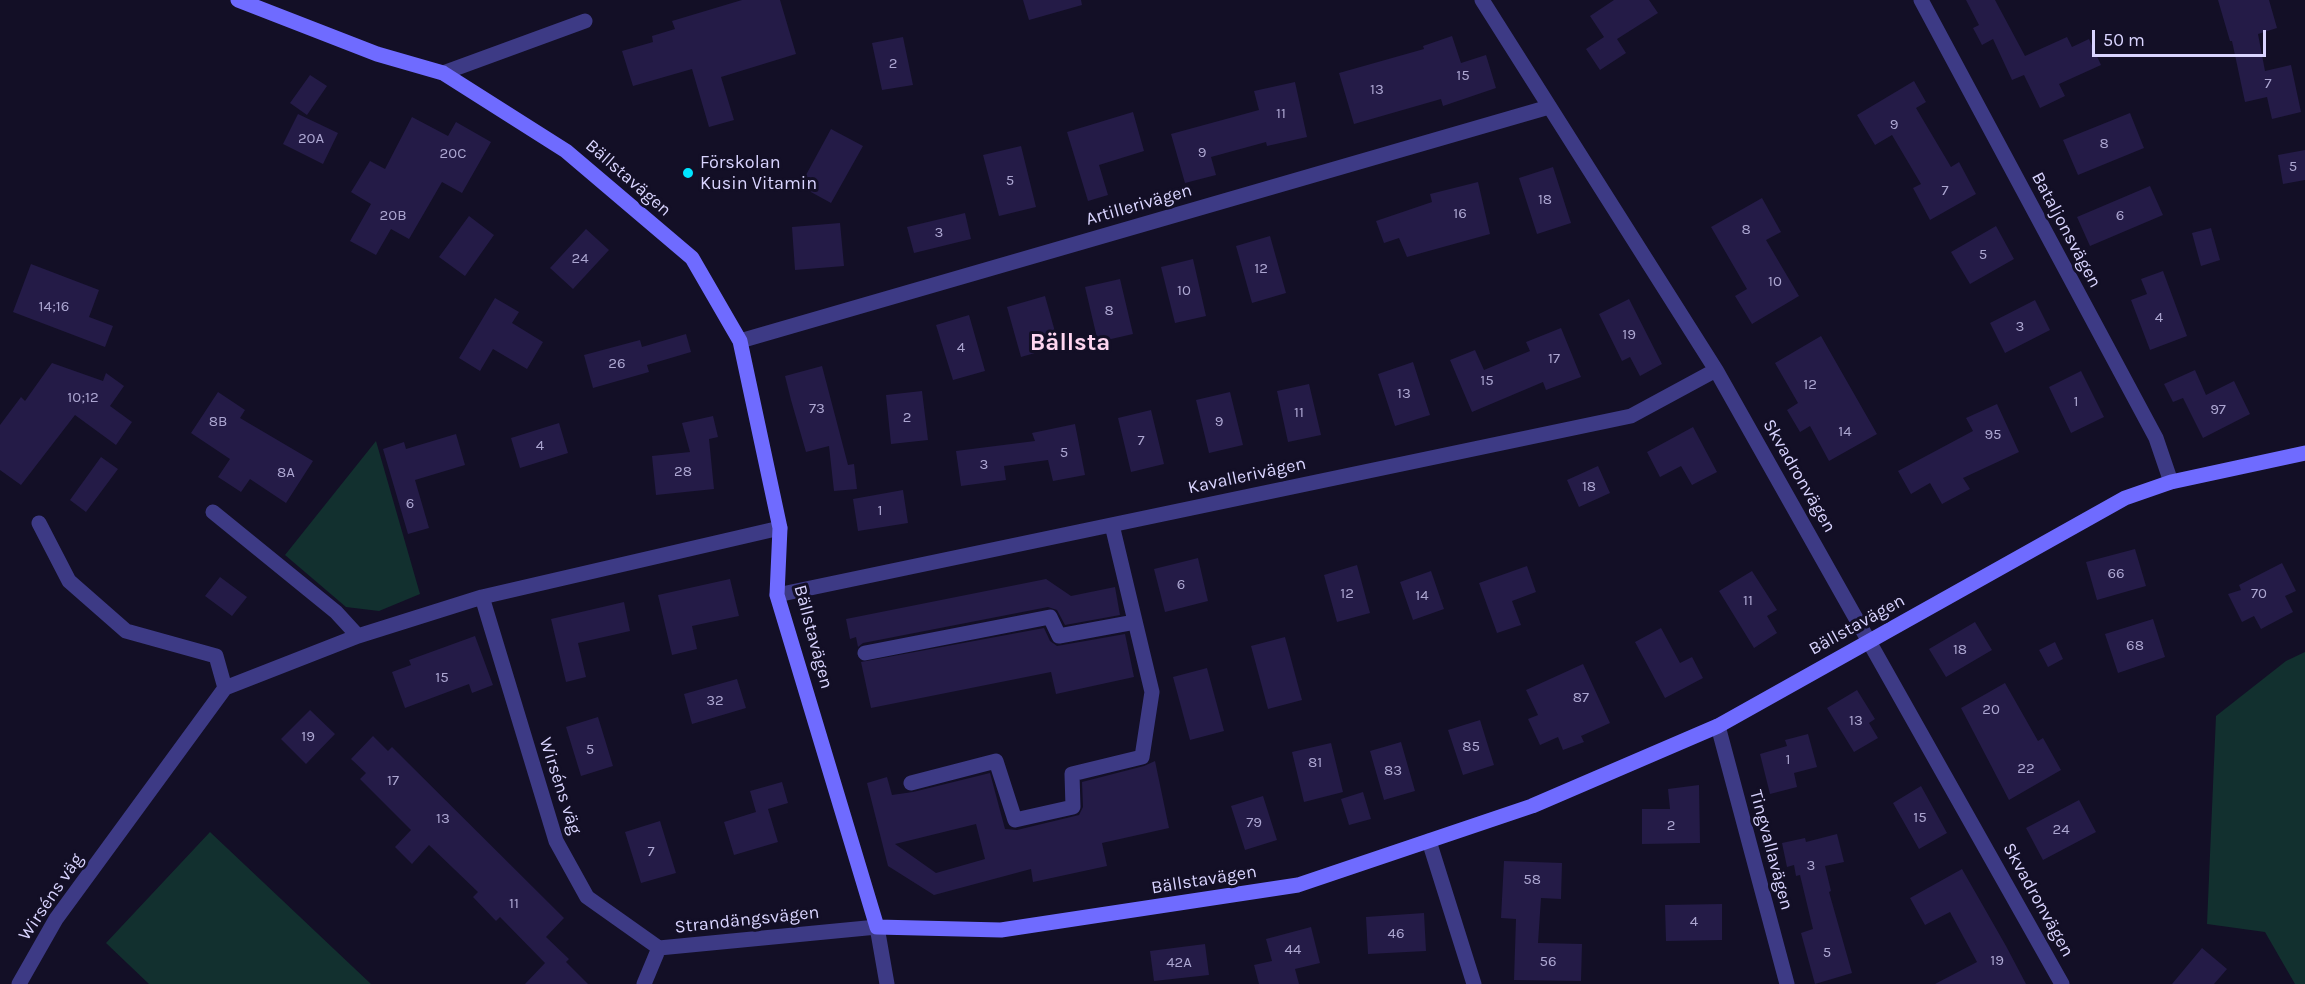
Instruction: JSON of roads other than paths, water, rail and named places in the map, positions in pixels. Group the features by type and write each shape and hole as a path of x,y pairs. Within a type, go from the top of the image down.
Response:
{"street":[{"name":"Bällstavägen","path":"238,0 377,54 443,73 566,151 692,258 740,341 780,528 777,595 877,927 1001,930 1298,885 1532,806 1718,726 2126,498 2171,482 2305,453"},
{"name":"Skvadronvägen","path":"1482,0 1716,370 2062,984"},
{"name":"Bataljonsvägen","path":"1921,0 2156,438 2171,482"},
{"path":"443,73 585,21"},
{"name":"Artillerivägen","path":"740,341 1549,107"},
{"name":"Kavallerivägen","path":"777,595 1631,416 1716,370"},
{"path":"213,512 336,612 358,636"},
{"path":"39,523 69,581 85,596 126,631 216,657 225,688 358,636 482,597 780,528"},
{"path":"911,783 996,761 1015,820 1072,807 1072,774 1142,757 1152,692 1112,525"},
{"name":"Wirséns väg","path":"482,597 555,841 587,897 659,948"},
{"path":"865,654 1050,617 1059,636 1135,622"},
{"name":"Wirséns väg","path":"19,984 56,919 225,688"},
{"name":"Tingvallavägen","path":"1718,726 1787,984"},
{"path":"1429,841 1474,984"},
{"path":"877,927 887,984"},
{"name":"Strandängsvägen","path":"644,984 659,948 877,927"}],"place":[{"name":"Förskolan Kusin Vitamin","path":"688,173"}],"district":[{"name":"Bällsta","path":"1070,343"}]}
